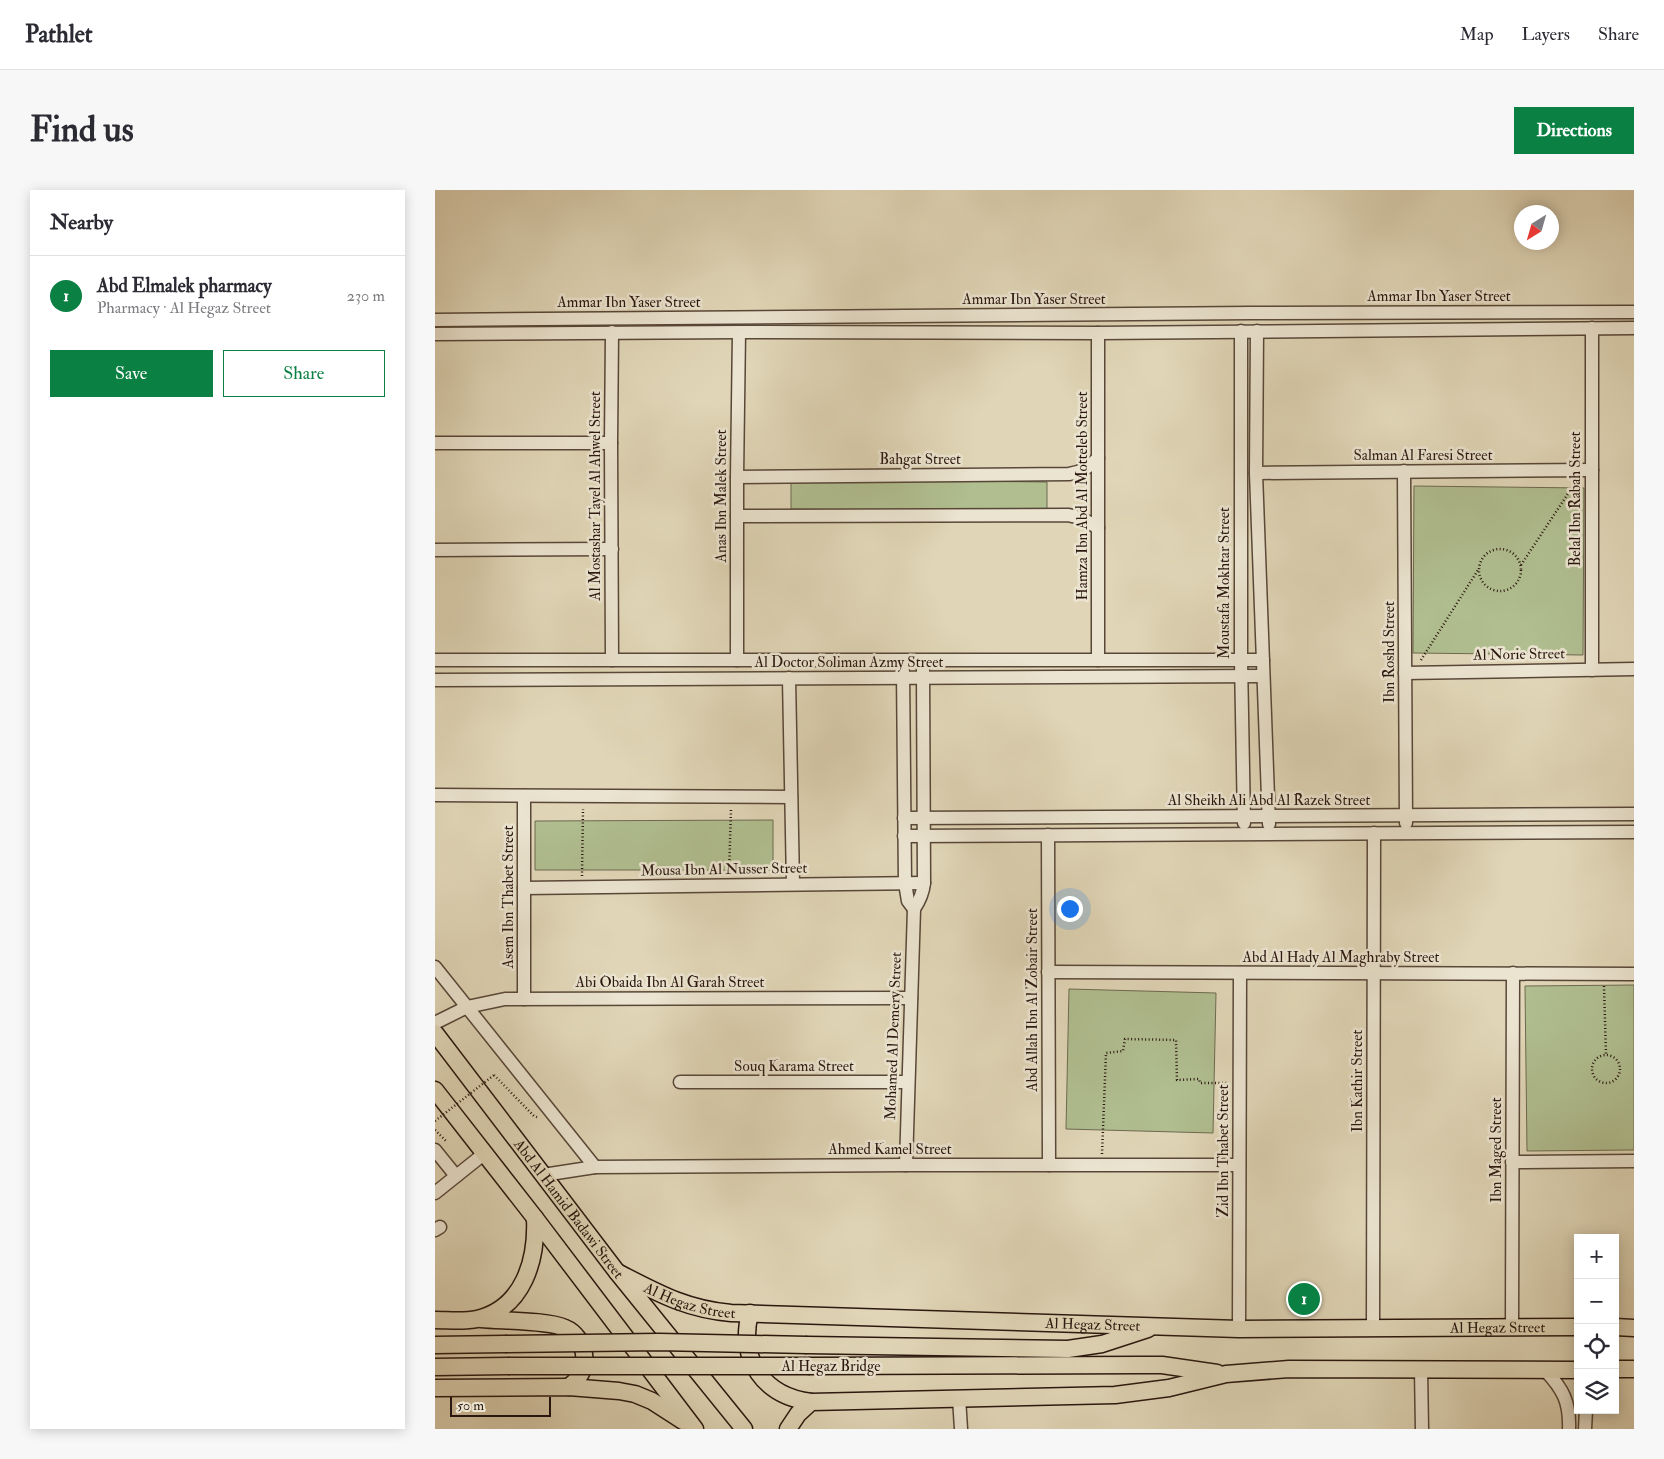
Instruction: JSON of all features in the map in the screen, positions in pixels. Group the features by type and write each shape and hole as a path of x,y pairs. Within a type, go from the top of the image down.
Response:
{"main road":[{"name":"Abd Al Hamid Badawi Street","path":"435,1033 617,1272 744,1429"},
{"path":"435,1090 535,1218 694,1429"},
{"path":"476,1319 493,1313 504,1305 522,1284 533,1258 535,1218"},
{"name":"Al Hegaz Street","path":"617,1272 674,1301 692,1307 721,1312 1239,1329 1574,1327"},
{"path":"750,1313 746,1338 752,1362 758,1373 776,1391 799,1400 811,1402 1115,1395 1169,1388 1226,1374 1289,1369 1574,1370"},
{"path":"435,1320 476,1319 558,1325 572,1332 582,1345 585,1360 581,1374 569,1387"},
{"name":"Al Hegaz Bridge","path":"435,1345 659,1342 1068,1349 1120,1340 1155,1326"},
{"path":"1619,1327 1634,1328"},
{"name":"Al Hegaz Bridge","path":"435,1367 1140,1364 1226,1374"},
{"path":"1619,1370 1634,1370"},
{"path":"435,1388 601,1388 635,1394 668,1410 694,1429"},
{"path":"788,1429 798,1414 811,1402"}],"street":[{"name":"Ammar Ibn Yaser Street","path":"435,320 1634,312"},
{"name":"Belal Ibn Rabah Street","path":"1591,328 1587,470 1592,670"},
{"name":"Ammar Ibn Yaser Street","path":"435,334 1634,328"},
{"name":"Moustafa Mokhtar Street","path":"1241,331 1241,676 1245,834"},
{"path":"1257,331 1255,473 1269,834"},
{"name":"Al Mostashar Tayel Al Ahwel Street","path":"612,332 612,660"},
{"name":"Anas Ibn Malek Street","path":"737,660 739,332"},
{"name":"Hamza Ibn Abd Al Motteleb Street","path":"1098,332 1098,660"},
{"path":"435,443 611,443"},
{"name":"Bahgat Street","path":"737,477 1069,474 1085,469 1098,458"},
{"name":"Salman Al Faresi Street","path":"1255,473 1587,470"},
{"name":"Ibn Roshd Street","path":"1404,471 1409,672 1406,833"},
{"path":"737,516 1068,515 1089,521 1098,528"},
{"path":"435,550 611,549"},
{"name":"Al Doctor Soliman Azmy Street","path":"435,660 1263,660"},
{"name":"Mohamed Al Demery Street","path":"903,660 905,883 908,901 914,908"},
{"name":"Mohamed Al Demery Street","path":"905,1165 914,908 923,892 924,883 923,660"},
{"name":"Al Norie Street","path":"1409,672 1634,669"},
{"name":"Al Doctor Soliman Azmy Street","path":"435,680 1263,676"},
{"path":"789,678 793,884"},
{"path":"435,795 791,797"},
{"name":"Asem Ibn Thabet Street","path":"524,796 524,999"},
{"name":"Al Sheikh Ali Abd Al Razek Street","path":"904,818 1634,814"},
{"path":"905,836 1634,832"},
{"name":"Ibn Kathir Street","path":"1373,833 1373,1328"},
{"name":"Abd Allah Ibn Al Zobair Street","path":"1049,835 1049,1165"},
{"name":"Mousa Ibn Al Nusser Street","path":"524,888 924,883"},
{"path":"435,967 595,1167"},
{"name":"Abd Al Hady Al Maghraby Street","path":"1049,972 1634,974"},
{"name":"Zid Ibn Thabet Street","path":"1239,1329 1240,973"},
{"name":"Ibn Maged Street","path":"1512,1326 1513,973"},
{"name":"Abi Obaida Ibn Al Garah Street","path":"435,1023 467,1006 505,999 911,998"},
{"name":"Souq Karama Street","path":"680,1082 908,1082"},
{"path":"435,1150 456,1176"},
{"path":"435,1193 485,1153"},
{"path":"1512,1162 1634,1161"},
{"name":"Ahmed Kamel Street","path":"543,1175 595,1167 905,1165 1239,1166"},
{"path":"1421,1369 1422,1429"},
{"path":"1545,1370 1556,1382 1567,1403 1569,1429"},
{"path":"959,1398 961,1429"},
{"path":"1585,1429 1586,1414"}],"path":[{"path":"1521,565 1587,470"},
{"path":"1409,672 1479,568 1483,556 1495,549 1502,549 1514,554 1521,565 1521,572 1516,584 1505,591 1498,592 1491,590 1481,581 1479,568"},
{"path":"583,796 583,887"},
{"path":"729,885 731,796"},
{"path":"1603,974 1606,1055"},
{"path":"1101,1165 1106,1053 1123,1051 1125,1039 1176,1040 1177,1080 1199,1078 1200,1083 1239,1083"},
{"path":"1606,1055 1616,1059 1621,1068 1617,1078 1607,1083 1597,1079 1592,1069 1596,1059 1606,1055"},
{"path":"435,1121 494,1075 523,1105"},
{"path":"435,1130 445,1141"}],"green space":[{"path":"791,479 1047,482 1047,512 791,509"},
{"path":"1414,486 1584,488 1583,655 1413,653"},
{"path":"773,820 773,870 535,870 535,821"},
{"path":"1634,985 1634,1150 1527,1151 1525,986"},
{"path":"1069,989 1216,993 1213,1133 1066,1129"}],"place":[{"name":"Abd Elmalek pharmacy","path":"1304,1299"}]}
